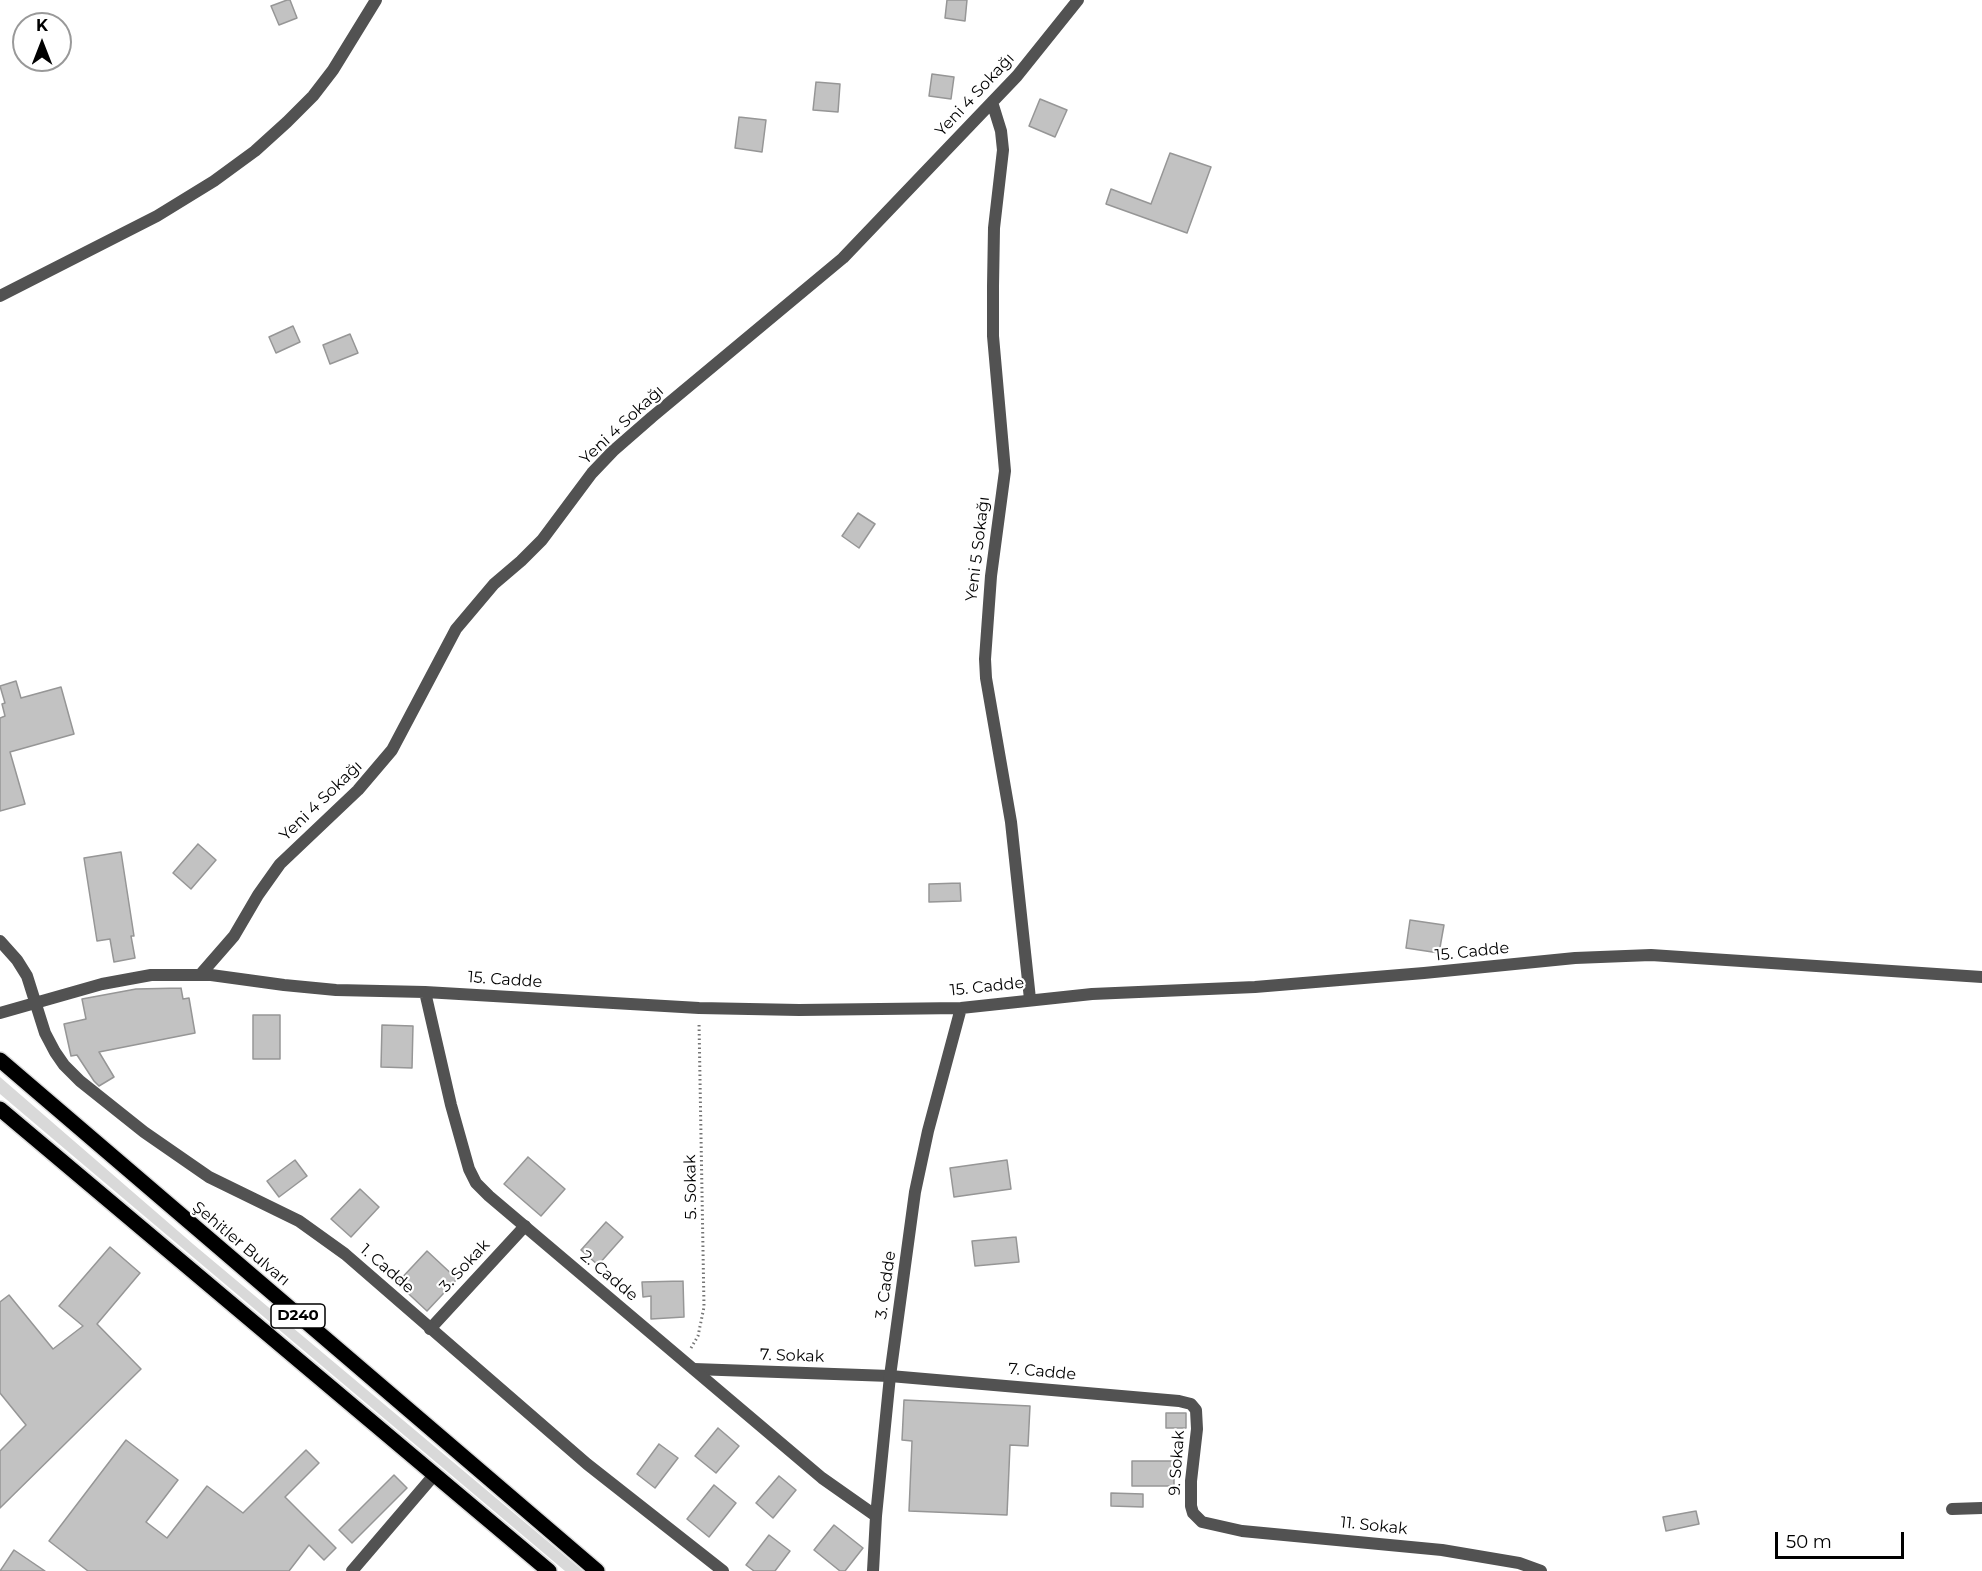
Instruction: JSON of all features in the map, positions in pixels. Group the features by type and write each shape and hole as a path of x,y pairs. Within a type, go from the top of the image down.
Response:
{"main road":[{"name":"Şehitler Bulvarı","path":"0,1060 597,1571"},
{"name":"D240","path":"0,1109 549,1571"}],"street":[{"path":"0,296 157,216 214,181 255,151 313,96 333,70 376,0"},
{"name":"Yeni 4 Sokağı","path":"200,975 234,936 258,895 280,864 358,790 392,750 456,629 494,584 542,540 592,473 652,417 843,258 1024,68 1078,0"},
{"name":"Yeni 5 Sokağı","path":"992,102 1001,131 1003,150 994,228 993,336 1005,471 990,576 985,659 1012,833 1030,999"},
{"name":"1. Cadde","path":"0,941 17,960 27,976 45,1033 55,1052 64,1065 117,1112 209,1177 300,1221 345,1254 587,1464 723,1571"},
{"name":"15. Cadde","path":"0,1013 35,1002 151,975 200,975 328,989 425,992 699,1008 799,1010 961,1008 1114,992 1255,987 1575,958 1651,955 1982,977"},
{"name":"2. Cadde","path":"425,992 451,1105 469,1169 476,1183 822,1478 876,1516"},
{"name":"3. Cadde","path":"873,1571 890,1376 915,1192 930,1121 961,1008"},
{"name":"3. Sokak","path":"430,1329 525,1226"},
{"name":"7. Sokak","path":"694,1369 890,1376"},
{"name":"7. Cadde","path":"890,1376 1179,1401 1191,1404"},
{"name":"9. Sokak","path":"1191,1404 1196,1410 1197,1429 1191,1481 1191,1506 1193,1514 1202,1522"},
{"path":"351,1571 435,1474"},
{"path":"1952,1509 1982,1508"},
{"name":"11. Sokak","path":"1202,1522 1242,1531 1442,1550 1519,1563 1541,1571"}],"path":[{"name":"5. Sokak","path":"683,1360 698,1336 704,1307 699,1008"}],"shaded area":[{"path":"0,1077 193,1244 583,1571 565,1571 0,1094"}],"building":[{"path":"290,0 297,18 279,25 271,6"},
{"path":"947,0 967,0 965,21 945,18"},
{"path":"932,74 954,77 951,99 929,96"},
{"path":"816,82 840,84 838,112 813,110"},
{"path":"1040,99 1067,110 1055,137 1029,126"},
{"path":"739,117 766,120 762,152 735,148"},
{"path":"1170,153 1211,167 1187,233 1106,204 1111,189 1151,204"},
{"path":"293,326 300,342 276,353 269,337"},
{"path":"350,334 358,353 330,364 323,345"},
{"path":"858,513 875,524 859,548 842,536"},
{"path":"16,681 21,698 61,687 74,734 10,752 25,804 0,811 0,718 5,716 2,704 5,703 0,686"},
{"path":"198,844 216,860 191,889 173,873"},
{"path":"121,852 134,936 131,936 135,958 114,962 110,939 97,941 84,858"},
{"path":"960,883 961,901 929,902 929,884"},
{"path":"1410,920 1444,925 1439,953 1406,948"},
{"path":"181,988 183,999 189,998 195,1033 99,1052 114,1077 99,1086 77,1055 71,1056 64,1024 86,1019 82,999 136,989"},
{"path":"253,1015 280,1015 280,1059 253,1059"},
{"path":"382,1025 413,1026 412,1068 381,1067"},
{"path":"528,1157 565,1189 541,1216 504,1184"},
{"path":"295,1160 307,1176 279,1197 267,1181"},
{"path":"1007,1160 1011,1189 954,1197 950,1168"},
{"path":"360,1189 379,1207 351,1237 331,1219"},
{"path":"606,1222 623,1237 598,1265 581,1250"},
{"path":"1016,1237 1019,1262 975,1266 972,1241"},
{"path":"110,1247 140,1273 97,1324 141,1369 0,1508 0,1451 26,1425 0,1393 0,1302 9,1295 53,1349 83,1326 59,1306"},
{"path":"427,1251 457,1279 427,1311 397,1283"},
{"path":"683,1281 684,1317 651,1319 651,1296 643,1297 642,1282"},
{"path":"904,1400 1030,1406 1028,1446 1010,1445 1007,1515 909,1511 912,1441 902,1440"},
{"path":"1166,1413 1186,1413 1186,1428 1166,1428"},
{"path":"718,1428 739,1446 716,1473 695,1456"},
{"path":"126,1440 178,1480 146,1522 167,1538 207,1486 243,1513 306,1450 319,1463 285,1497 336,1548 324,1560 309,1545 289,1571 88,1571 49,1541"},
{"path":"659,1444 678,1458 655,1488 637,1474"},
{"path":"1132,1461 1174,1461 1174,1486 1132,1486"},
{"path":"394,1475 407,1488 352,1543 339,1530"},
{"path":"779,1476 796,1490 773,1518 756,1503"},
{"path":"714,1485 736,1503 709,1537 687,1519"},
{"path":"1111,1493 1143,1494 1143,1507 1111,1506"},
{"path":"1696,1511 1699,1524 1666,1531 1663,1517"},
{"path":"834,1525 863,1548 845,1571 840,1571 814,1550"},
{"path":"769,1535 790,1551 775,1571 754,1571 746,1565"},
{"path":"14,1550 45,1571 0,1571"}]}
